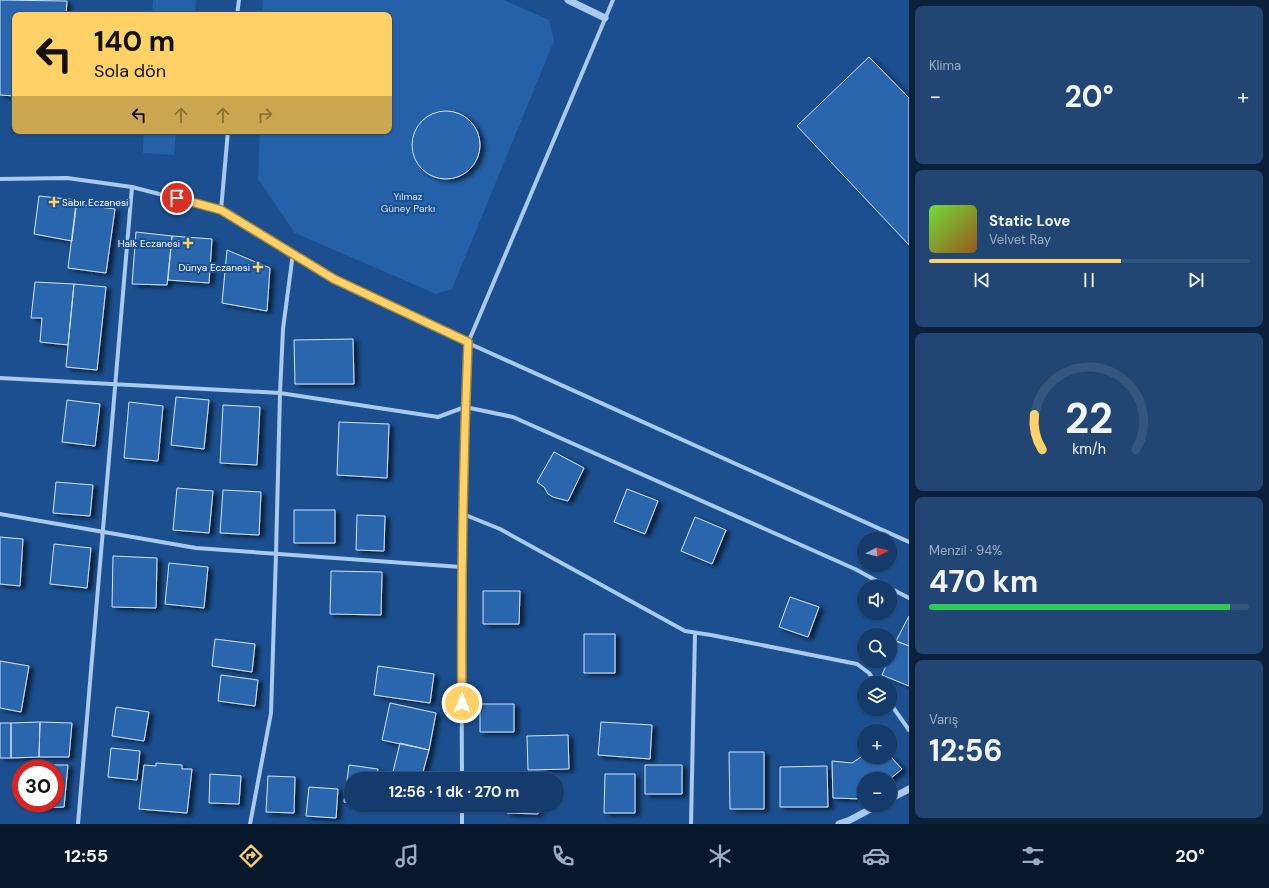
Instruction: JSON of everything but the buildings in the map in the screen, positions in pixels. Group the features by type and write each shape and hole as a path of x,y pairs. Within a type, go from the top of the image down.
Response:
{"street":[{"path":"237,12 238,0"},
{"path":"568,0 605,18"},
{"path":"462,772 461,567 468,342 613,0"},
{"path":"221,210 228,134"},
{"path":"0,179 67,178 132,187 221,210 334,279 468,342 909,542"},
{"path":"78,824 132,187"},
{"path":"250,824 271,713 283,329 293,253"},
{"path":"0,378 280,393 438,417 465,407 513,417 855,569 875,580"},
{"path":"0,514 196,548 461,567"},
{"path":"463,514 500,529 685,631 857,664 871,676"},
{"path":"897,592 909,598"},
{"path":"691,824 695,633"},
{"path":"897,713 909,730"},
{"path":"897,795 909,789"},
{"path":"462,812 462,824"},
{"path":"839,824 865,812"}],"green space":[{"path":"153,0 196,0 195,12 152,12"},
{"name":"Yılmaz Güney Parkı","path":"263,0 504,0 549,20 554,41 452,289 436,294 295,233 258,179 260,134 392,134 392,12 262,12"},
{"path":"144,134 176,134 174,155 143,153"}],"place":[{"name":"Sabır Eczanesi","path":"54,202"},
{"name":"Halk Eczanesi","path":"188,243"},
{"name":"Dünya Eczanesi","path":"258,267"}],"route":[{"path":"177,198 221,210 334,279 468,342 461,567 462,703"}]}
